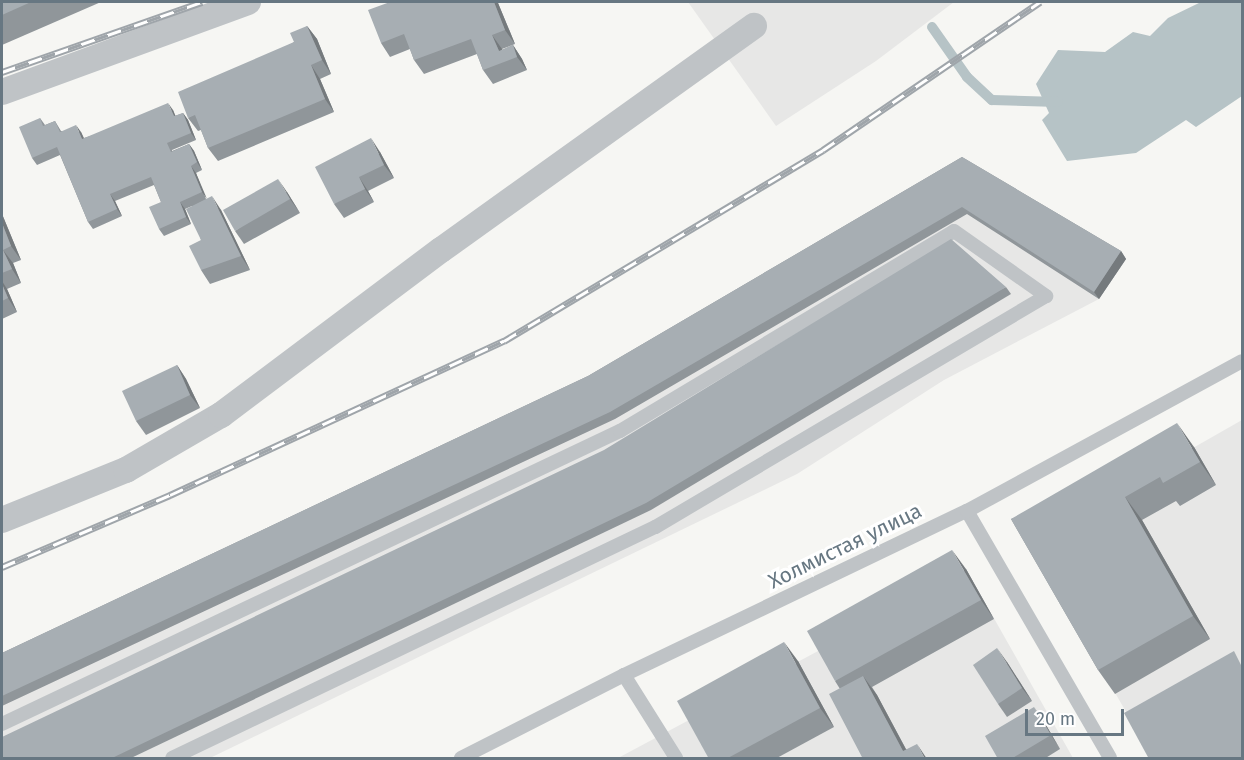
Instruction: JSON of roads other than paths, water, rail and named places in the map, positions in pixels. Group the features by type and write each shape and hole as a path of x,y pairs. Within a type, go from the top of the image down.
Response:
{"street":[{"path":"2,92 248,2"},
{"path":"2,520 126,470 221,415 441,250 754,26"}],"lane":[{"path":"2,724 620,431 954,231 1046,296 655,527 172,759"},
{"name":"Холмистая улица","path":"460,759 624,675 967,511 1242,361"},
{"path":"967,511 1110,759"},
{"path":"624,675 676,759"}],"waterway":[{"path":"932,27 967,77 992,100 1058,102"}],"railway":[{"path":"2,72 202,2"},
{"path":"2,567 170,495 504,341 823,150 1040,2"}]}
